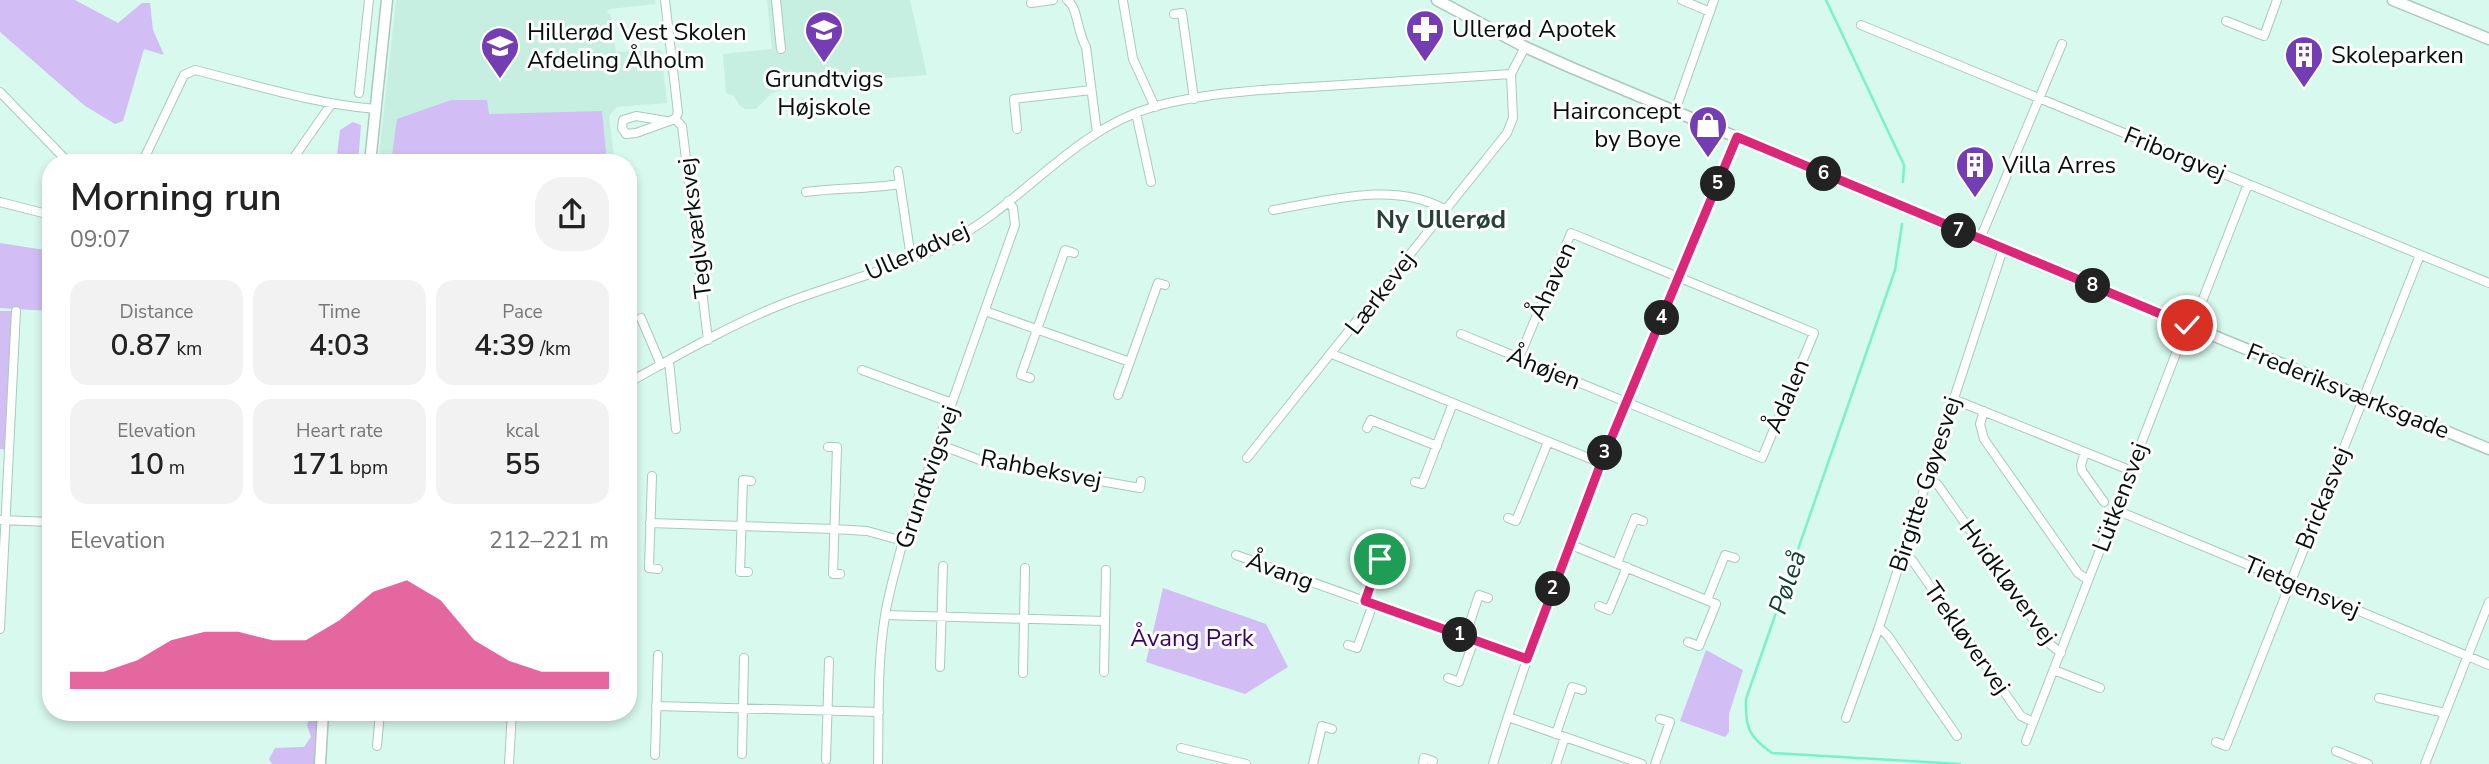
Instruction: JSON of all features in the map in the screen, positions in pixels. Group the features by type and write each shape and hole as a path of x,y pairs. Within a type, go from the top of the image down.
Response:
{"street":[{"path":"359,93 369,0"},
{"path":"371,154 387,0"},
{"name":"Teglværksvej","path":"665,0 678,113 671,120 682,126 708,340"},
{"path":"776,0 781,49"},
{"path":"1031,3 1052,0"},
{"path":"1067,0 1075,8 1079,35 1086,47 1097,133"},
{"name":"Frederiksværksgade","path":"1437,0 1525,47 2003,250 2489,449"},
{"path":"1682,0 1710,12"},
{"path":"1675,111 1714,0"},
{"path":"2226,21 2264,36 2277,0"},
{"path":"2393,0 2489,39"},
{"path":"1123,1 1133,59 1155,107"},
{"path":"1174,14 1182,13 1194,99"},
{"name":"Friborgvej","path":"1861,25 2489,283"},
{"path":"1980,239 2062,44"},
{"name":"Lærkevej","path":"1247,458 1507,133 1513,118 1511,75 1525,47"},
{"path":"146,154 184,75 195,70 332,103 376,109"},
{"name":"Ullerødvej","path":"637,378 786,302 947,243 1008,201 1075,147 1118,120 1136,113 1194,99 1268,89 1511,75"},
{"path":"1017,129 1014,99 1091,90"},
{"path":"0,92 60,154"},
{"path":"296,154 332,103"},
{"path":"1136,113 1152,182"},
{"path":"631,116 671,120 630,134 626,134 622,128 623,120 631,116"},
{"path":"1493,764 1527,659 1569,544 1737,137"},
{"path":"898,171 911,258"},
{"path":"806,192 846,191 900,184"},
{"name":"Lütkensvej","path":"2026,741 2189,326 2248,184"},
{"path":"1273,209 1377,193 1426,201 1446,210"},
{"name":"Grundtvigsvej","path":"878,764 881,650 885,615 903,541 1015,225 1013,208 1008,201"},
{"path":"0,202 42,213"},
{"name":"Åhaven","path":"1519,358 1571,233 1679,278"},
{"path":"1030,378 1021,375 1037,329 1065,250 1074,253"},
{"name":"Birgitte Gøyesvej","path":"1846,718 1929,478 2003,250"},
{"name":"Brickasvej","path":"2216,742 2226,746 2420,255"},
{"name":"Ådalen","path":"1626,402 1762,458 1814,333 1679,278"},
{"path":"1118,395 1158,283 1165,285"},
{"path":"985,310 1130,362"},
{"path":"0,629 4,450 16,311"},
{"path":"641,318 665,363 676,429"},
{"name":"Åhøjen","path":"1461,334 1626,402"},
{"path":"1332,354 1601,463"},
{"path":"862,370 952,403"},
{"path":"1953,398 2132,471"},
{"path":"1415,482 1422,484 1453,403"},
{"path":"1983,411 1980,424 1984,439 2078,573 2088,580"},
{"path":"1367,428 1371,420 1437,446"},
{"path":"1508,518 1516,521 1548,442"},
{"name":"Rahbeksvej","path":"938,444 979,460 1140,488 1141,481"},
{"path":"828,447 837,447 833,574 840,575"},
{"path":"2085,452 2082,471 2104,502"},
{"path":"652,476 649,568 657,569"},
{"name":"Hvidkløvervej","path":"1929,478 1938,485 2051,645 2061,653"},
{"path":"748,572 740,572 743,481 751,481"},
{"name":"Tietgensvej","path":"2116,510 2489,665"},
{"path":"1617,563 1635,518 1643,521"},
{"path":"3,520 42,522"},
{"path":"650,523 867,531 903,541"},
{"path":"1569,544 1716,604 1699,646 1688,642"},
{"name":"Åvang","path":"1236,555 1527,659"},
{"path":"1707,600 1725,555 1735,558"},
{"name":"Trekløvervej","path":"1901,555 1912,560 2021,716 2033,722"},
{"path":"1348,645 1357,648 1380,559 1385,561"},
{"path":"940,667 943,566"},
{"path":"1599,606 1609,610 1626,567"},
{"path":"1023,673 1024,568"},
{"path":"1104,672 1106,570"},
{"path":"1448,678 1458,682 1479,595 1488,598"},
{"path":"2425,764 2489,602"},
{"path":"885,615 1105,621"},
{"path":"1879,627 1957,736"},
{"path":"655,755 658,655"},
{"path":"742,754 744,658"},
{"path":"825,760 829,660"},
{"path":"2054,670 2100,688"},
{"path":"1556,734 1573,687 1582,690"},
{"path":"2379,698 2445,713"},
{"path":"656,706 880,712"},
{"path":"1507,717 1642,764"},
{"path":"1655,764 1670,722 1660,719"},
{"path":"320,764 322,721"},
{"path":"377,746 379,721"},
{"path":"509,764 511,721"},
{"path":"1312,764 1322,726 1332,729"},
{"path":"1556,764 1565,737"},
{"path":"1181,748 1246,764"},
{"path":"2336,751 2368,764"},
{"path":"1423,764 1424,758 1433,761"}],"shaded area":[{"name":"Hillerød Vest Skolen Afdeling Ålholm","path":"396,0 655,0 656,4 609,9 607,13 611,15 616,52 661,50 667,103 617,107 609,116 614,154 379,154"},
{"name":"Grundtvigs Højskole","path":"767,0 910,0 927,75 788,86 771,94 756,109 745,109 734,96 726,93 723,54 772,49"}],"green space":[{"path":"0,0 75,0 118,23 142,3 150,3 153,30 164,55 144,49 123,121 115,124 85,106 0,32"},
{"path":"451,100 487,100 489,114 602,111 606,154 392,154 397,119"},
{"path":"353,122 361,125 359,154 337,154 340,130"},
{"path":"0,243 42,250 42,310 0,308"},
{"path":"0,311 16,311 9,450 0,449"},
{"name":"Åvang Park","path":"1163,588 1266,624 1288,667 1245,694 1146,662"},
{"path":"1706,650 1743,670 1729,714 1729,732 1725,737 1680,721"},
{"path":"308,721 317,721 315,764 272,764 269,759 275,748 304,747 311,737"}],"waterway":[{"name":"Pøleå","path":"1826,0 1904,165 1903,182"},
{"name":"Pøleå","path":"1902,224 1895,270 1746,699 1746,717 1753,737 1772,753 1960,764"}],"place":[{"name":"Ullerød Apotek","path":"1425,63"},
{"name":"Grundtvigs Højskole","path":"824,64"},
{"name":"Hillerød Vest Skolen Afdeling Ålholm","path":"500,80"},
{"name":"Skoleparken","path":"2304,89"},
{"name":"Hairconcept by Boye","path":"1708,159"},
{"name":"Villa Arres","path":"1975,199"}],"district":[{"name":"Ny Ullerød","path":"1441,219"}],"route":[{"path":"1380,559 1365,601 1527,659 1601,463 1737,137 2187,325"}]}
